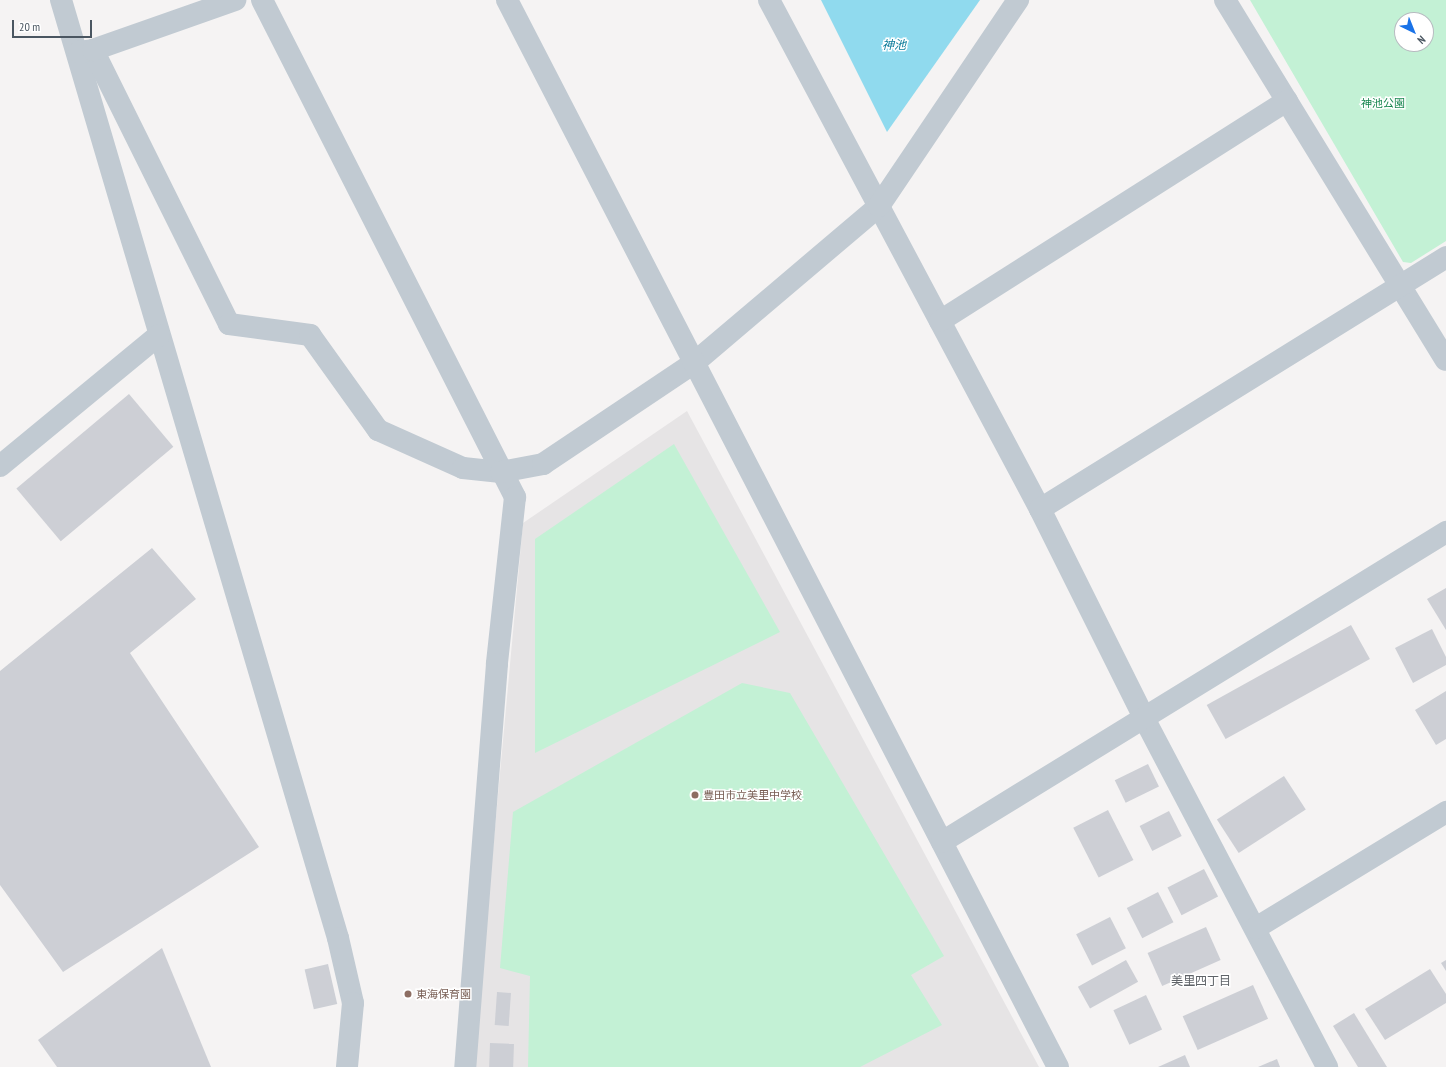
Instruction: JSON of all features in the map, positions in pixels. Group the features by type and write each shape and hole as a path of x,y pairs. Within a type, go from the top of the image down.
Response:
{"street":[{"path":"61,0 86,51 229,324 310,335 378,430 463,468 501,472 543,464 694,363 879,206 1018,0"},
{"path":"86,51 235,0"},
{"path":"262,0 501,472 516,497 497,664 466,1067"},
{"path":"507,0 1058,1067"},
{"path":"769,0 1040,509 1145,720 1256,928 1327,1067"},
{"path":"1225,0 1446,360"},
{"path":"86,51 82,80 338,938 353,1003 347,1067"},
{"path":"940,320 1287,101"},
{"path":"1040,509 1446,256"},
{"path":"0,466 159,335"},
{"path":"942,842 1145,720 1446,532"},
{"path":"1256,928 1446,812"}],"shaded area":[{"name":"豊田市立美里中学校","path":"687,411 1039,1067 473,1067 523,523"}],"green space":[{"name":"神池公園","path":"1250,0 1446,0 1446,241 1411,263 1403,262"},
{"path":"674,444 780,632 535,753 535,539"},
{"path":"742,683 790,693 944,956 911,975 942,1025 860,1067 528,1067 530,976 500,968 513,812"}],"water":[{"name":"神池","path":"821,0 980,0 887,132"}],"building":[{"path":"129,394 173,447 61,541 16,488"},
{"path":"152,548 196,599 130,653 259,847 63,972 0,885 0,671"},
{"path":"1446,588 1446,630 1427,599"},
{"path":"1351,625 1370,659 1226,739 1207,705"},
{"path":"1432,629 1446,657 1446,665 1413,683 1395,648"},
{"path":"1446,691 1446,739 1436,745 1415,710"},
{"path":"1148,764 1159,786 1126,803 1115,780"},
{"path":"1284,776 1306,810 1239,853 1217,820"},
{"path":"1108,810 1133,860 1099,878 1073,828"},
{"path":"1169,811 1182,836 1152,851 1140,826"},
{"path":"1204,869 1218,897 1182,915 1167,888"},
{"path":"1158,892 1173,922 1142,938 1127,908"},
{"path":"1110,917 1126,948 1092,965 1076,934"},
{"path":"1206,927 1221,960 1162,986 1148,953"},
{"path":"162,948 211,1067 57,1067 38,1040"},
{"path":"1126,960 1138,982 1090,1009 1078,987"},
{"path":"1446,960 1446,971 1441,963"},
{"path":"328,964 337,1004 314,1009 305,969"},
{"path":"1430,969 1446,994 1446,1003 1385,1040 1365,1009"},
{"path":"1253,985 1268,1019 1198,1050 1183,1016"},
{"path":"497,992 511,993 509,1026 495,1025"},
{"path":"1146,995 1162,1029 1129,1045 1113,1010"},
{"path":"1354,1013 1387,1067 1358,1067 1333,1026"},
{"path":"490,1043 514,1044 513,1067 489,1067"},
{"path":"1185,1055 1190,1067 1158,1067"},
{"path":"1277,1059 1280,1067 1258,1067"}],"place":[{"name":"豊田市立美里中学校","path":"695,795"},
{"name":"東海保育園","path":"408,994"}],"district":[{"name":"美里四丁目","path":"1201,981"}]}
